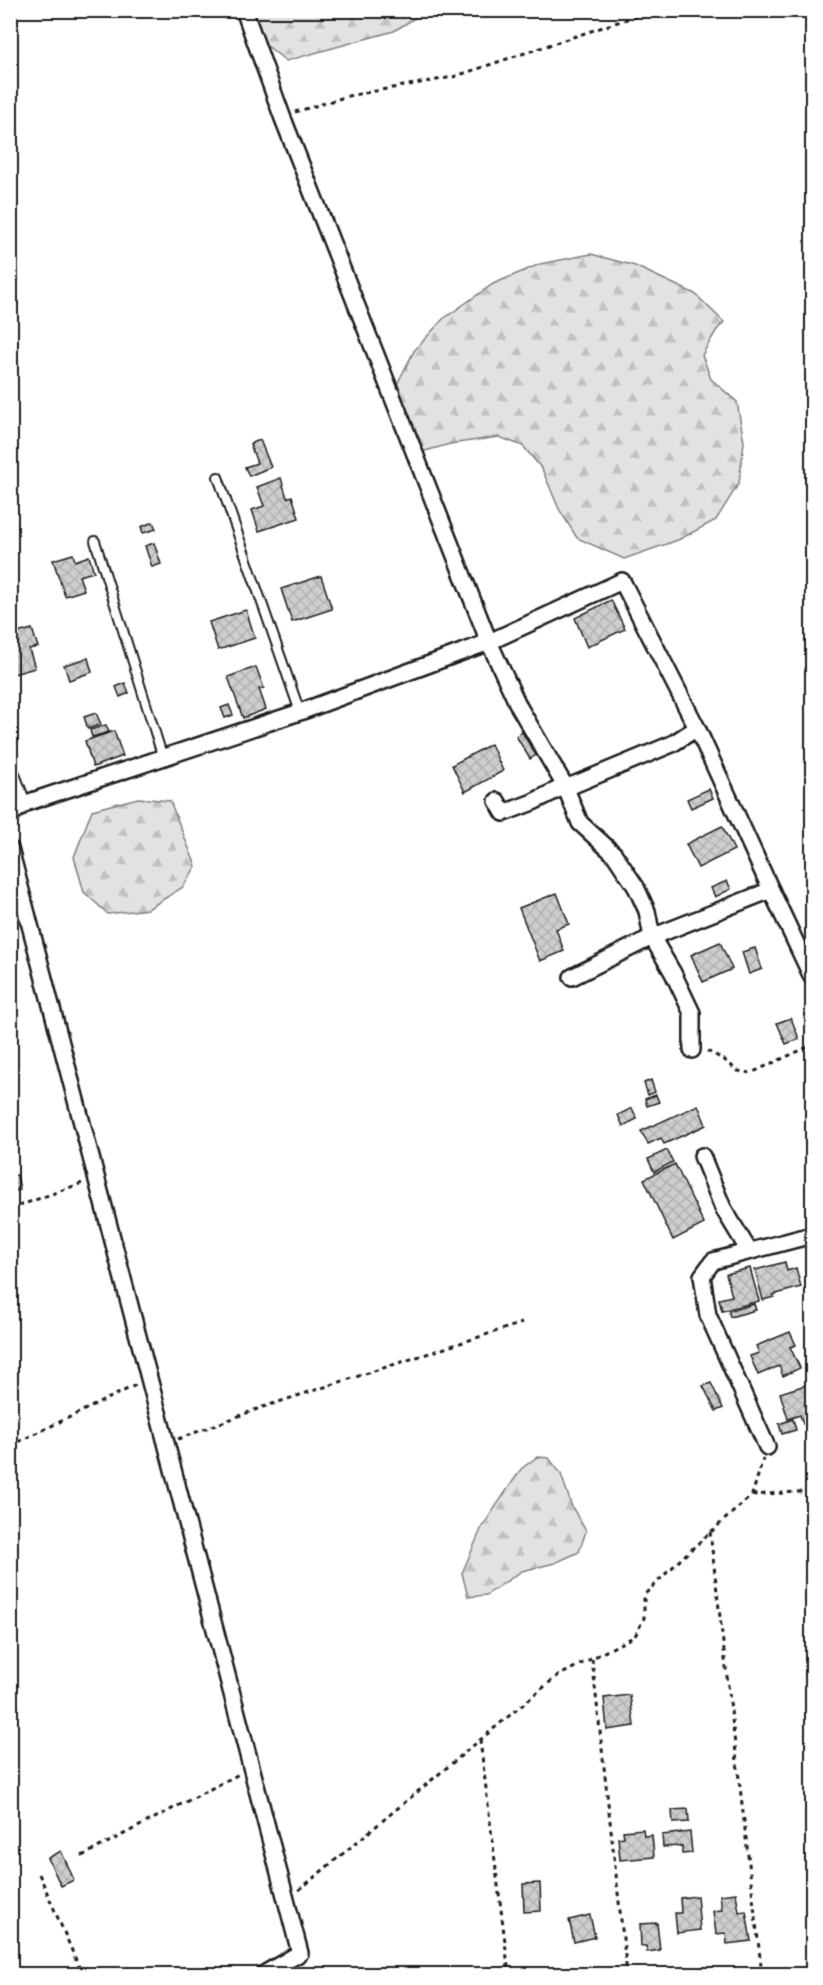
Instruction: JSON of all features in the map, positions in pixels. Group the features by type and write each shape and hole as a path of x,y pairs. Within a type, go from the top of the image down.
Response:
{"street":[{"path":"244,10 282,116 489,642 519,707 565,786 580,823 614,854 636,887 647,911 652,937 673,973 692,1013 692,1050"},
{"path":"10,815 26,804 300,712 489,642 622,581 698,728 813,977"},
{"path":"497,801 504,813 565,786 634,761 672,744 698,728"},
{"path":"10,849 300,1953 264,1974"},
{"path":"572,977 652,937 771,890"},
{"path":"702,1156 723,1208 749,1251"},
{"path":"766,1447 708,1315 702,1276 713,1261 813,1235"}],"lane":[{"path":"218,477 300,712"},
{"path":"95,541 163,758"},
{"path":"10,761 26,804"}],"path":[{"path":"282,116 348,96 453,77 654,10"},
{"path":"692,1050 703,1049 723,1059 738,1071 751,1073 813,1045"},
{"path":"10,1209 95,1178"},
{"path":"165,1443 260,1408 522,1323"},
{"path":"10,1446 148,1379"},
{"path":"286,1901 556,1677 635,1636 644,1618 644,1595 752,1495 766,1447"},
{"path":"752,1495 813,1491"},
{"path":"710,1532 762,1974"},
{"path":"592,1659 627,1974"},
{"path":"480,1740 509,1974"},
{"path":"82,1856 251,1767"},
{"path":"39,1874 82,1974"}],"green space":[{"path":"254,10 426,11 394,31 286,61 266,45"},
{"path":"591,254 635,266 695,294 724,322 702,355 711,379 737,402 744,442 739,483 716,520 678,540 624,559 577,538 559,509 542,469 523,446 499,437 450,444 418,453 394,390 414,351 443,319 493,284 540,264"},
{"path":"138,798 170,801 196,866 183,887 148,909 108,914 84,892 74,857 92,810"},
{"path":"537,1457 549,1458 561,1474 572,1507 586,1531 579,1552 555,1563 522,1571 486,1595 468,1597 462,1573 482,1527 521,1469"}],"building":[{"path":"260,440 271,467 249,476 245,467 257,463 250,444"},
{"path":"281,478 287,498 292,496 299,518 259,531 252,510 264,506 257,487"},
{"path":"153,522 156,529 143,533 141,527"},
{"path":"154,543 161,564 152,567 145,546"},
{"path":"73,554 75,561 89,556 94,572 79,576 84,590 65,596 53,560"},
{"path":"321,576 332,609 292,622 281,589"},
{"path":"611,600 625,629 587,647 575,618"},
{"path":"246,610 255,638 218,650 209,622"},
{"path":"32,629 38,647 29,649 35,668 10,675 10,635"},
{"path":"88,658 92,672 69,680 64,665"},
{"path":"256,667 264,688 259,689 266,709 243,718 228,677"},
{"path":"125,683 129,693 120,697 116,687"},
{"path":"229,705 233,715 225,718 221,708"},
{"path":"96,713 101,724 88,729 84,717"},
{"path":"106,725 109,732 92,737 90,730"},
{"path":"114,731 123,756 93,767 85,741"},
{"path":"522,732 536,755 530,759 516,736"},
{"path":"491,744 503,771 465,792 452,765"},
{"path":"709,789 713,798 691,808 687,799"},
{"path":"722,826 734,850 698,868 686,844"},
{"path":"727,881 731,889 715,897 711,888"},
{"path":"557,893 569,924 556,929 564,951 540,961 519,908"},
{"path":"720,942 732,969 703,982 691,955"},
{"path":"755,948 762,969 749,974 742,952"},
{"path":"791,1018 799,1039 786,1044 777,1023"},
{"path":"651,1080 655,1092 648,1095 644,1083"},
{"path":"656,1095 659,1102 647,1106 645,1099"},
{"path":"698,1105 706,1125 664,1144 661,1138 648,1144 641,1131"},
{"path":"632,1108 637,1119 623,1126 618,1115"},
{"path":"667,1150 673,1162 654,1172 648,1159"},
{"path":"675,1164 704,1224 673,1240 644,1179"},
{"path":"17,1175 20,1190 10,1192 10,1176"},
{"path":"785,1262 787,1271 796,1268 801,1287 763,1300 755,1270"},
{"path":"750,1268 759,1301 722,1311 719,1299 732,1296 726,1274"},
{"path":"754,1304 756,1310 730,1317 729,1311"},
{"path":"790,1332 796,1345 790,1347 800,1368 783,1376 779,1366 758,1375 750,1356 759,1353 756,1346"},
{"path":"711,1383 723,1408 716,1411 703,1386"},
{"path":"812,1383 812,1421 803,1424 800,1415 788,1419 780,1393"},
{"path":"793,1419 796,1430 782,1434 779,1424"},
{"path":"630,1695 634,1726 607,1730 604,1698"},
{"path":"688,1809 689,1822 673,1823 672,1810"},
{"path":"643,1829 644,1836 652,1835 654,1857 620,1860 618,1838 624,1837 623,1831"},
{"path":"690,1832 692,1853 682,1854 682,1846 663,1847 662,1835"},
{"path":"61,1851 74,1880 61,1886 48,1858"},
{"path":"540,1883 541,1911 524,1912 523,1884"},
{"path":"736,1893 739,1912 746,1911 751,1941 727,1944 726,1933 716,1934 713,1911 722,1910 720,1895"},
{"path":"697,1896 700,1930 677,1933 675,1913 681,1913 680,1898"},
{"path":"590,1915 595,1937 574,1942 569,1920"},
{"path":"657,1923 660,1950 647,1952 646,1946 641,1946 640,1924"}]}
